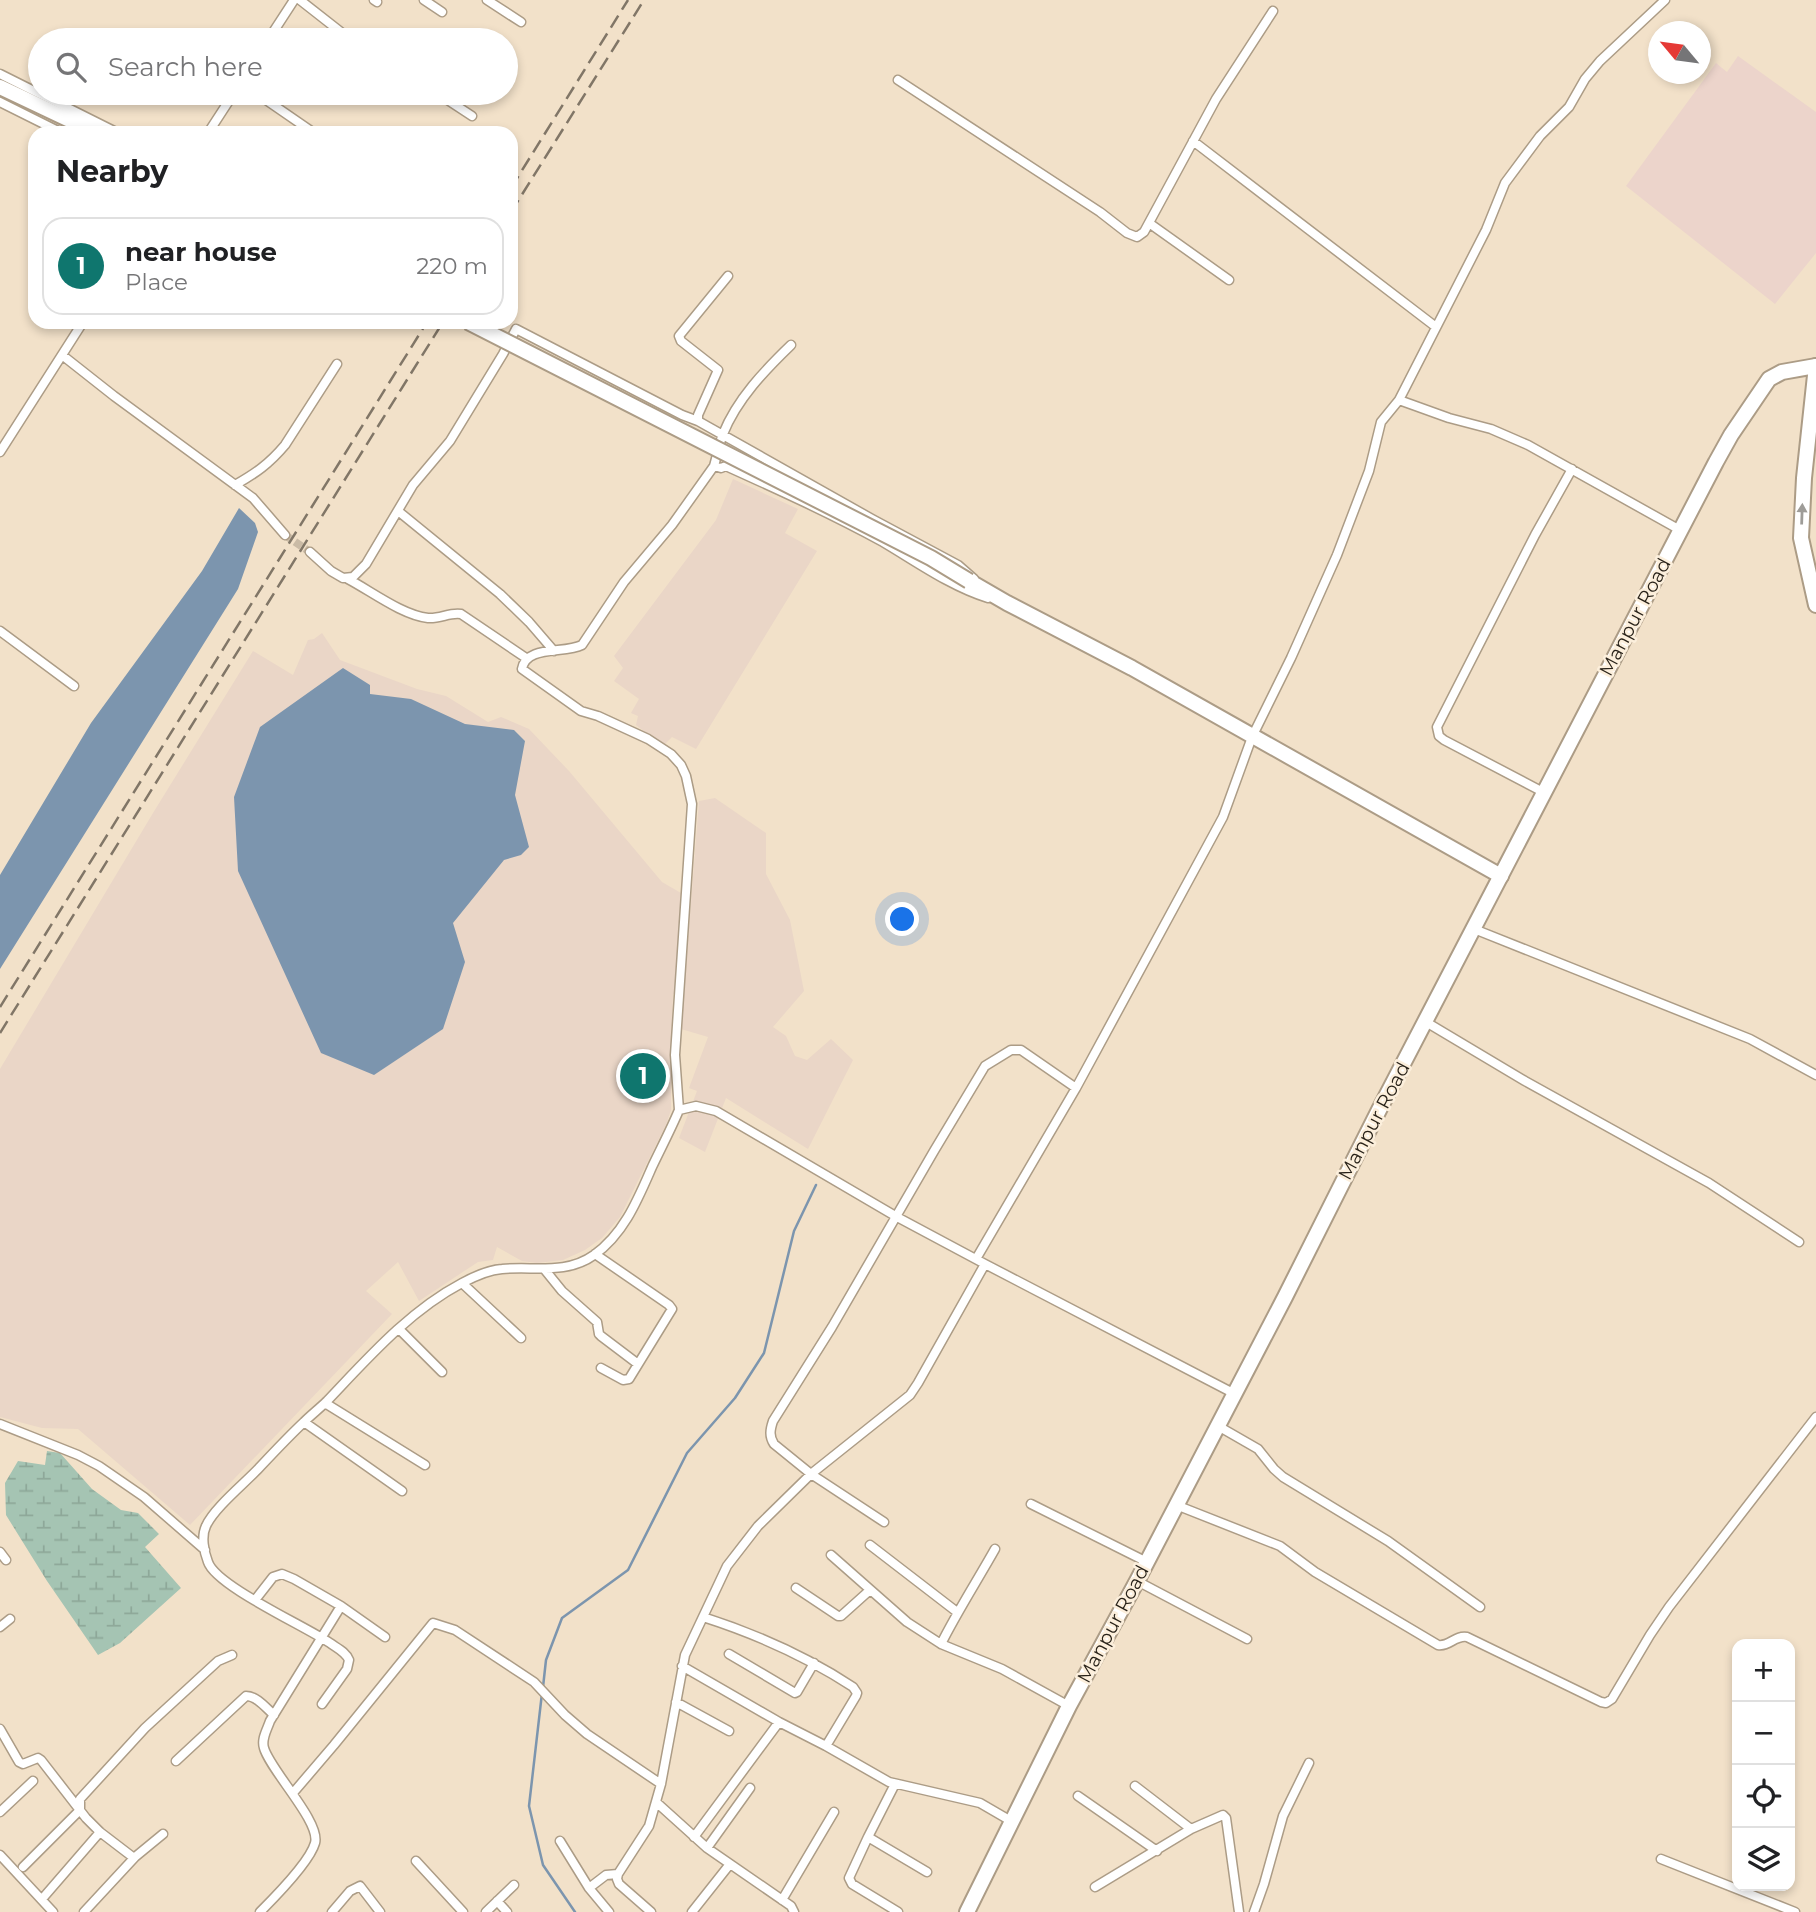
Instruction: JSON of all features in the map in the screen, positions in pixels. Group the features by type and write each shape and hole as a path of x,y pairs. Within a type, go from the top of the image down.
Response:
{"main road":[{"path":"0,87 28,100"},
{"path":"38,105 82,126"},
{"path":"482,329 931,558 1007,603 1132,668 1501,876"},
{"path":"1816,365 1804,478 1801,538 1816,605"},
{"name":"Manpur Road","path":"967,1912 1069,1706 1138,1581 1373,1122 1731,435 1769,379 1782,372 1816,365"}],"street":[{"path":"277,28 297,0 335,28"},
{"path":"424,0 442,12"},
{"path":"487,0 521,22"},
{"path":"976,1259 1076,1088 1223,817 1252,737 1337,555 1369,471 1381,422 1399,400 1486,230 1506,183 1539,135 1569,107 1585,79 1600,61 1665,0"},
{"path":"898,80 1137,237 1149,223 1216,99 1273,11"},
{"path":"0,74 28,88"},
{"path":"0,102 48,126"},
{"path":"62,105 104,126"},
{"path":"213,126 226,105"},
{"path":"273,105 304,126"},
{"path":"455,105 472,116"},
{"path":"1193,141 1436,327"},
{"path":"1149,223 1229,280"},
{"path":"698,421 697,416 718,370 682,343 679,337 728,276"},
{"path":"0,452 79,329"},
{"path":"348,579 366,564 417,480 450,441 516,329 698,421 958,565 966,570 975,584"},
{"path":"322,1704 347,1670 347,1655 218,1577 207,1562 203,1536 205,1527 365,1360 440,1296 480,1275 501,1269 545,1270 574,1265 595,1254 617,1232 628,1216 679,1110 675,1055 692,804 686,776 671,754 598,716 581,711 522,669 522,664 533,654 577,648 585,641 624,582 672,526 714,466 723,435 732,417 759,377 791,345"},
{"path":"62,355 253,498 285,535"},
{"path":"234,485 275,457 337,363"},
{"path":"1399,400 1528,444 1680,530"},
{"path":"714,466 726,466 808,503 881,541 954,584 1007,603"},
{"path":"1545,793 1444,740 1439,736 1437,727 1535,535 1572,469"},
{"path":"398,511 500,594 554,651"},
{"path":"310,552 338,576 421,617 461,614 526,658"},
{"path":"0,631 74,686"},
{"path":"1474,929 1750,1039 1816,1075"},
{"path":"1426,1022 1525,1081 1709,1183 1799,1242"},
{"path":"884,1522 811,1474 774,1444 770,1430 773,1421 832,1327 985,1066 1011,1050 1021,1050 1076,1088"},
{"path":"679,1110 696,1106 716,1111 985,1265 1235,1394"},
{"path":"595,1254 671,1307 671,1313 629,1379 625,1380 601,1368"},
{"path":"651,1912 619,1884 618,1874 649,1826 661,1784 682,1665 727,1566 758,1526 811,1474 910,1395 985,1265"},
{"path":"545,1270 562,1291 597,1322 599,1335 638,1364"},
{"path":"462,1283 521,1338"},
{"path":"399,1329 442,1372"},
{"path":"325,1403 425,1465"},
{"path":"1177,1505 1280,1546 1315,1572 1438,1645 1447,1644 1461,1636 1467,1637 1606,1703 1612,1699 1670,1607 1816,1417"},
{"path":"304,1422 402,1491"},
{"path":"0,1424 99,1466 144,1497 205,1550"},
{"path":"1218,1426 1258,1449 1277,1473 1388,1541 1480,1607"},
{"path":"1031,1504 1147,1562"},
{"path":"870,1545 957,1612"},
{"path":"941,1644 995,1549"},
{"path":"0,1552 6,1560"},
{"path":"831,1555 906,1622 941,1644 1002,1669 1069,1706"},
{"path":"255,1600 273,1577 282,1574 341,1606 385,1637"},
{"path":"1138,1581 1247,1639"},
{"path":"796,1588 838,1616 870,1590"},
{"path":"260,1912 310,1854 316,1838 293,1793 263,1747 263,1738 272,1718 341,1606"},
{"path":"703,1617 753,1634 814,1663 853,1687 857,1693 826,1746"},
{"path":"0,1628 10,1619"},
{"path":"293,1793 433,1623 455,1630 534,1682 587,1734 661,1784"},
{"path":"729,1654 795,1693 814,1663"},
{"path":"23,1867 80,1810 80,1799 145,1728 218,1661 232,1655"},
{"path":"682,1665 779,1722 895,1784 980,1802 1011,1821"},
{"path":"176,1761 246,1696 256,1699 272,1718"},
{"path":"676,1702 729,1731"},
{"path":"694,1837 779,1722"},
{"path":"0,1729 19,1762 23,1764 38,1758 41,1760 100,1832 134,1858"},
{"path":"1254,1912 1283,1816 1309,1763"},
{"path":"0,1812 33,1781"},
{"path":"895,1784 850,1874 850,1882 898,1912"},
{"path":"1135,1786 1191,1829"},
{"path":"707,1848 750,1788"},
{"path":"1079,1797 1157,1851"},
{"path":"656,1802 707,1848 791,1906 794,1912"},
{"path":"782,1900 834,1812"},
{"path":"1095,1887 1191,1829 1221,1815 1226,1818 1239,1912"},
{"path":"42,1899 100,1832"},
{"path":"84,1912 134,1858 163,1834"},
{"path":"868,1837 927,1872"},
{"path":"560,1841 589,1888 609,1912"},
{"path":"0,1855 53,1912"},
{"path":"1661,1859 1795,1912"},
{"path":"416,1860 463,1912"},
{"path":"692,1912 730,1864"},
{"path":"589,1888 606,1875 618,1874"},
{"path":"486,1912 514,1885"},
{"path":"332,1912 350,1891 360,1886 380,1912"},
{"path":"497,1901 507,1912"}],"shaded area":[{"path":"1738,56 1816,112 1816,253 1775,304 1626,186 1701,84 1711,84 1711,70 1716,63 1727,72"},
{"path":"733,479 798,509 785,533 817,551 696,749 672,737 663,746 636,725 638,716 631,713 639,699 614,681 623,668 614,656 716,520"},
{"path":"322,633 340,660 417,689 446,696 488,722 501,717 529,729 569,771 662,882 681,893 676,993 673,994 671,1110 620,1217 602,1238 585,1250 563,1260 537,1263 522,1261 497,1247 493,1260 478,1262 419,1301 398,1262 366,1291 392,1314 190,1525 78,1429 42,1428 0,1417 0,1069 253,651 293,675 308,640"},
{"path":"715,798 766,833 766,874 790,920 804,991 773,1027 786,1036 795,1056 807,1060 831,1039 853,1060 808,1149 726,1098 705,1152 679,1138 697,1091 689,1088 708,1037 681,1029 699,801"}],"green space":[{"path":"47,1451 60,1453 92,1489 121,1510 138,1513 159,1534 145,1547 181,1588 120,1643 98,1655 6,1515 5,1483 18,1461 45,1465"}],"water":[{"path":"239,508 255,523 258,532 238,589 0,969 0,875 91,723 202,571"},
{"path":"343,668 370,685 370,694 411,699 465,724 514,730 525,741 515,795 529,847 521,855 504,860 453,923 465,962 443,1029 374,1075 321,1053 238,871 234,797 260,727"}],"waterway":[{"path":"543,1687 546,1660 562,1618 628,1570 687,1453 735,1398 764,1353 794,1231 816,1185"},
{"path":"542,1693 529,1806 543,1865 575,1912"}],"tunnel":[{"path":"285,535 310,552"}],"railway":[{"path":"518,177 628,0"},
{"path":"518,201 644,0"},
{"path":"0,1007 423,329"},
{"path":"0,1033 439,329"}],"place":[{"name":"near house","path":"643,1076"}]}
